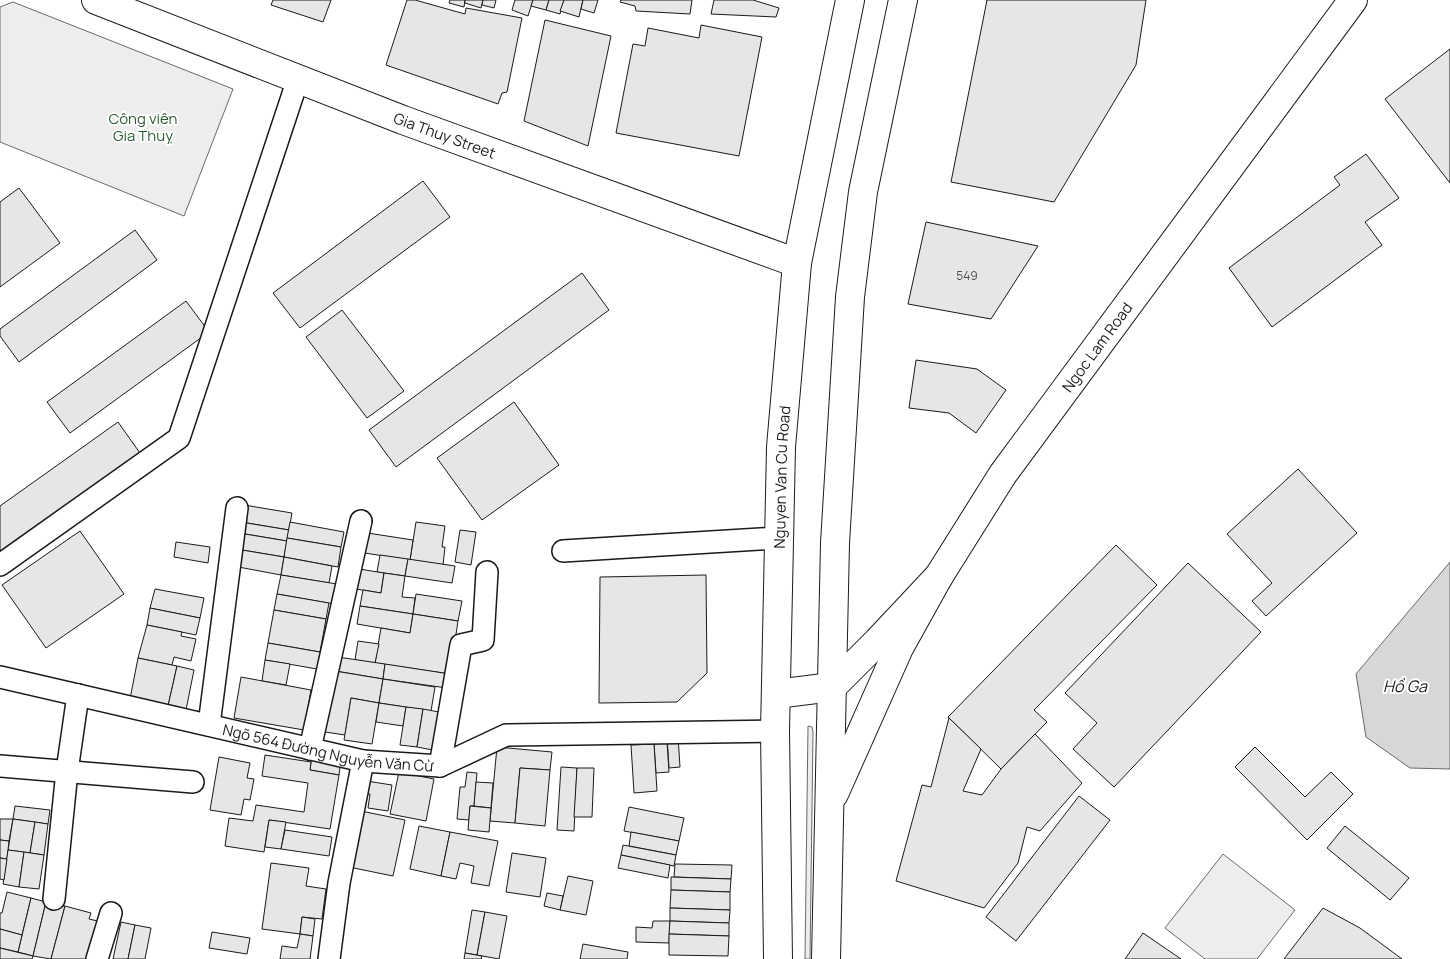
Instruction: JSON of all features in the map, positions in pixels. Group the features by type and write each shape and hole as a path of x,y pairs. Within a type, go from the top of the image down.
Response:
{"main road":[{"name":"Gia Thuy Street","path":"96,0 403,120 797,263"},
{"name":"Nguyen Van Cu Road","path":"778,959 775,731 781,447 797,263 850,0"},
{"path":"826,959 835,543 850,297 863,192 903,0"},
{"name":"Ngoc Lam Road","path":"832,688 939,576 1003,474 1353,0"},
{"path":"829,804 895,657 939,576"},
{"path":"776,694 832,688"}],"street":[{"path":"0,565 179,438 298,79"},
{"path":"208,725 237,508"},
{"path":"310,749 361,521"},
{"path":"564,551 778,538"},
{"path":"440,766 461,645 483,640 488,572"},
{"name":"Ngõ 564 Đường Nguyễn Văn Cừ","path":"0,677 363,761 440,766 506,736 775,731"},
{"path":"54,899 67,771 78,695"},
{"path":"329,959 339,883 363,761"},
{"path":"0,766 193,782"},
{"path":"97,959 111,913"}],"shaded area":[{"name":"Công viên Gia Thuỵ","path":"13,2 233,89 184,216 0,142 0,7"},
{"path":"808,726 812,727 813,732 810,959 805,959"},
{"path":"1223,854 1295,910 1257,959 1205,959 1165,928"}],"water":[{"name":"Hồ Ga","path":"1450,562 1450,769 1410,768 1366,737 1356,674"}],"building":[{"path":"273,0 331,0 323,22 271,5"},
{"path":"407,0 415,0 465,14 466,8 522,18 507,92 502,93 498,104 386,65"},
{"path":"450,0 465,0 464,7 449,3"},
{"path":"465,0 483,0 481,8 465,3"},
{"path":"483,0 496,0 494,8 482,5"},
{"path":"515,0 533,0 528,16 512,10"},
{"path":"533,0 549,0 546,10 531,6"},
{"path":"549,0 564,0 560,14 546,10"},
{"path":"564,0 583,0 579,17 560,11"},
{"path":"583,0 598,0 594,13 581,9"},
{"path":"621,0 692,0 690,14 636,11 635,6 620,2"},
{"path":"714,0 753,0 779,8 776,17 711,14"},
{"path":"987,0 1146,0 1136,65 1054,202 951,182"},
{"path":"545,20 611,36 588,146 524,121"},
{"path":"701,25 762,37 739,156 616,133 633,44 645,46 648,28 699,38"},
{"path":"1450,49 1450,183 1385,99"},
{"path":"1366,154 1399,198 1365,222 1382,245 1272,327 1229,268 1340,185 1334,177"},
{"path":"423,181 450,217 300,328 273,293"},
{"path":"19,188 60,243 0,287 0,202"},
{"path":"926,222 1038,246 991,319 908,304"},
{"path":"135,230 157,260 19,362 0,336 0,329"},
{"path":"582,273 609,310 396,467 369,430"},
{"path":"186,301 209,332 70,433 47,402"},
{"path":"342,310 404,391 367,418 306,337"},
{"path":"916,360 977,369 1006,390 976,433 949,413 909,408"},
{"path":"514,402 559,465 482,520 437,458"},
{"path":"118,422 140,453 0,553 0,506"},
{"path":"1298,469 1357,533 1266,616 1252,601 1272,583 1227,534"},
{"path":"244,505 292,513 289,530 241,522"},
{"path":"241,522 289,530 287,541 239,533"},
{"path":"290,522 344,532 341,547 287,538"},
{"path":"416,522 445,526 442,547 445,547 443,565 410,560"},
{"path":"460,530 476,532 471,565 455,562"},
{"path":"80,531 124,594 46,648 2,585"},
{"path":"361,532 413,540 410,560 358,552"},
{"path":"239,533 287,541 284,557 236,549"},
{"path":"287,538 341,547 338,567 284,557"},
{"path":"176,542 210,547 208,563 174,557"},
{"path":"1116,545 1157,585 1034,710 1047,722 1001,769 948,717"},
{"path":"236,549 284,557 281,575 233,566"},
{"path":"380,555 408,559 405,576 377,572"},
{"path":"284,557 332,566 329,583 281,575"},
{"path":"408,559 455,566 452,583 405,576"},
{"path":"1188,563 1261,632 1114,787 1073,749 1097,723 1065,693"},
{"path":"353,568 384,573 381,593 350,588"},
{"path":"384,573 405,576 402,597 415,598 413,614 360,606 363,590 381,593"},
{"path":"281,575 337,584 334,604 277,594"},
{"path":"706,575 707,673 677,702 599,703 600,577"},
{"path":"155,589 204,598 200,618 150,608"},
{"path":"277,594 329,603 326,619 274,610"},
{"path":"416,594 462,601 458,621 413,614"},
{"path":"360,606 413,614 410,633 357,624"},
{"path":"150,608 200,618 196,635 147,625"},
{"path":"274,610 326,619 320,652 268,643"},
{"path":"413,614 458,621 450,674 375,663 381,628 410,633"},
{"path":"147,625 182,632 181,636 196,639 191,661 174,657 172,665 138,658"},
{"path":"358,641 379,644 375,663 355,660"},
{"path":"268,643 320,652 317,669 265,660"},
{"path":"331,656 385,664 383,679 329,670"},
{"path":"138,658 177,666 168,706 130,699"},
{"path":"265,660 290,664 286,685 262,681"},
{"path":"385,664 450,674 447,688 383,679"},
{"path":"177,666 194,670 186,710 168,706"},
{"path":"329,670 383,679 379,703 351,698 345,735 325,732 331,695"},
{"path":"241,677 311,690 304,730 234,718"},
{"path":"383,679 435,687 431,711 379,703"},
{"path":"351,698 379,703 372,744 344,740"},
{"path":"379,703 406,707 403,726 376,722"},
{"path":"406,707 423,709 417,747 400,745"},
{"path":"423,709 439,712 433,750 417,747"},
{"path":"949,718 981,749 963,791 982,795 1001,769 1035,734 1082,783 1040,831 1027,827 1018,863 984,908 896,881 922,785 931,787"},
{"path":"667,736 678,736 680,767 669,768"},
{"path":"667,742 669,772 656,773 654,744"},
{"path":"654,744 657,791 634,793 631,745"},
{"path":"497,747 552,752 550,770 520,768 515,823 490,821"},
{"path":"1255,747 1305,797 1331,772 1353,794 1307,840 1235,767"},
{"path":"312,754 341,758 339,775 310,770"},
{"path":"265,755 311,762 310,770 339,775 330,829 269,820 264,852 225,846 229,818 253,821 256,805 304,812 308,783 262,776"},
{"path":"219,757 250,763 247,778 254,779 250,800 244,799 241,815 210,810"},
{"path":"561,767 577,768 574,831 557,830"},
{"path":"520,768 550,770 545,826 515,823"},
{"path":"577,768 594,768 592,817 574,817"},
{"path":"399,772 434,779 426,821 390,814"},
{"path":"467,772 477,773 474,806 470,806 469,820 457,819 460,787 465,787"},
{"path":"360,780 392,785 388,811 368,808 370,794 358,793"},
{"path":"476,782 493,783 491,808 474,806"},
{"path":"1079,796 1110,820 1016,941 986,917"},
{"path":"15,806 50,810 48,824 13,819"},
{"path":"470,806 491,808 489,832 468,830"},
{"path":"629,807 684,818 679,841 624,831"},
{"path":"356,810 405,820 393,876 344,866"},
{"path":"0,819 13,819 9,841 0,840"},
{"path":"13,819 35,822 30,853 8,850"},
{"path":"269,820 286,822 281,849 265,847"},
{"path":"35,822 48,824 44,855 30,853"},
{"path":"419,826 450,832 441,876 410,869"},
{"path":"1345,826 1409,878 1390,900 1327,848"},
{"path":"285,830 332,837 329,856 281,849"},
{"path":"450,832 498,841 489,886 471,883 474,866 460,863 456,879 441,876"},
{"path":"631,832 679,841 676,855 629,846"},
{"path":"0,840 9,841 7,859 0,858"},
{"path":"623,845 676,855 674,866 621,855"},
{"path":"8,850 24,852 19,887 3,884"},
{"path":"24,852 44,855 39,889 19,887"},
{"path":"512,853 546,858 540,897 506,892"},
{"path":"621,855 670,865 668,878 618,868"},
{"path":"0,858 7,859 4,880 0,879"},
{"path":"271,863 309,868 306,886 326,889 322,919 302,917 300,934 262,929"},
{"path":"675,864 732,865 731,879 674,877"},
{"path":"568,876 593,881 586,915 560,910"},
{"path":"671,877 731,879 730,892 671,890"},
{"path":"671,890 730,892 730,910 670,908"},
{"path":"7,892 31,898 22,935 0,929 0,913 2,913"},
{"path":"547,893 563,896 560,910 544,906"},
{"path":"31,898 46,902 33,956 18,952"},
{"path":"46,902 65,906 51,959 33,956"},
{"path":"65,906 91,913 89,919 102,922 92,959 51,959"},
{"path":"670,908 730,910 729,923 670,921"},
{"path":"1323,908 1360,928 1402,959 1284,959"},
{"path":"472,910 485,912 477,955 465,953"},
{"path":"485,912 507,916 499,959 477,955"},
{"path":"302,917 315,919 313,936 300,934"},
{"path":"653,921 670,921 669,943 636,942 636,927 652,928"},
{"path":"670,921 729,923 729,936 669,934"},
{"path":"121,922 135,925 128,959 113,959"},
{"path":"135,925 151,928 145,959 128,959"},
{"path":"0,929 22,935 18,952 0,948"},
{"path":"212,932 250,938 247,954 209,948"},
{"path":"1143,933 1181,959 1125,959"},
{"path":"300,934 313,936 310,959 280,959 282,946 297,948"},
{"path":"669,934 729,936 728,956 669,955"},
{"path":"583,944 628,952 627,959 580,959"},
{"path":"0,948 33,956 32,959 0,959"},
{"path":"465,953 482,956 481,959 464,959"}]}
